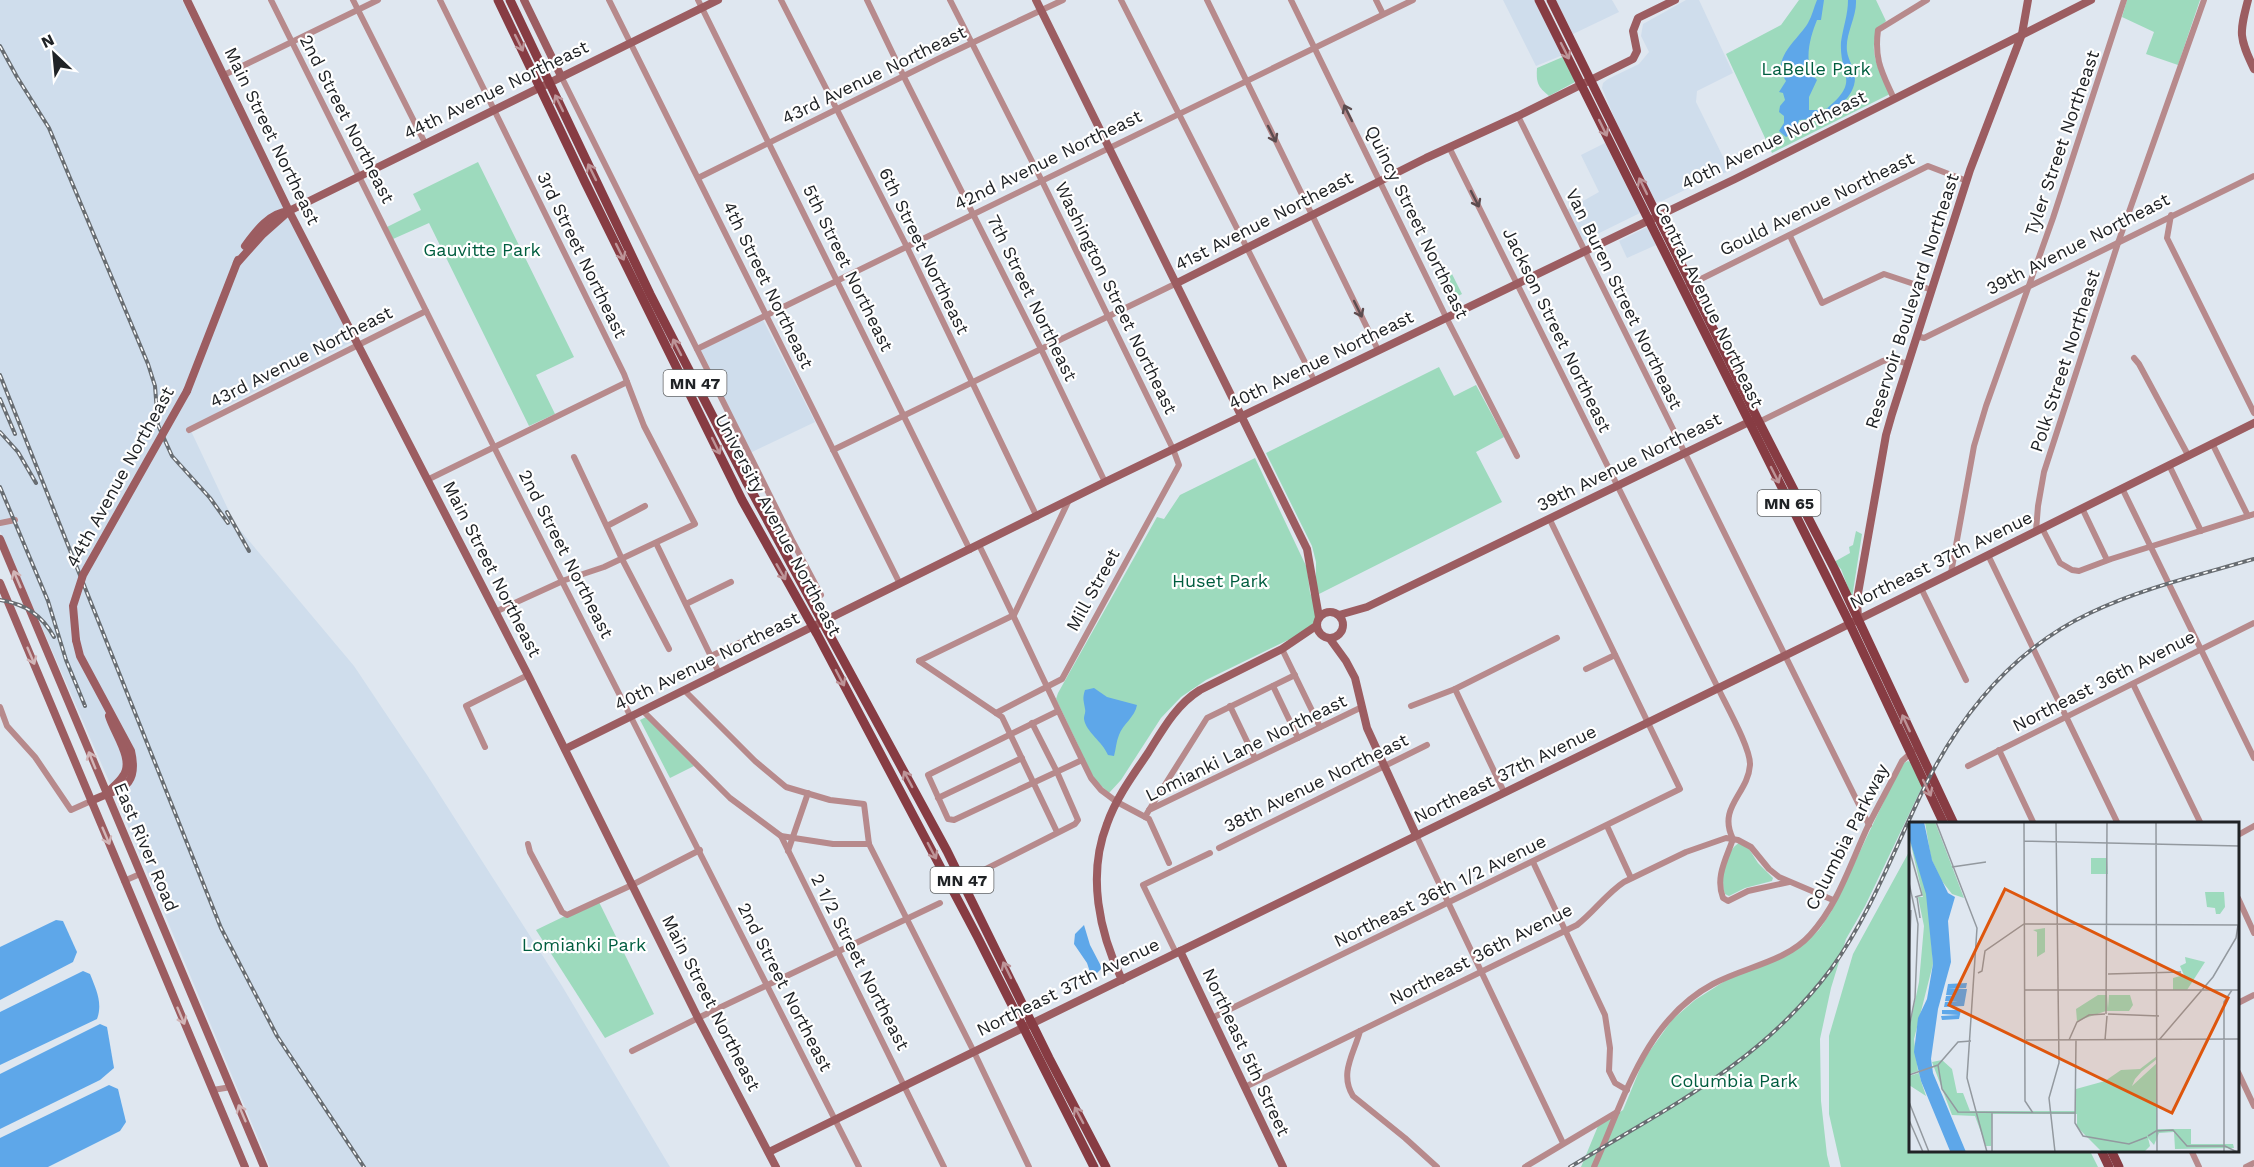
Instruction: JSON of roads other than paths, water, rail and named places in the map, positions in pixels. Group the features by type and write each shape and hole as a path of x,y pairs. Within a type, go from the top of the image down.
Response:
{"main road":[{"name":"University Avenue Northeast","path":"498,0 544,84 742,500 817,624 947,851 1032,1023"},
{"name":"University Avenue Northeast","path":"510,0 544,84"},
{"name":"Central Avenue Northeast","path":"1539,0 1553,15 1687,286 1749,422 1795,515 1854,621"},
{"name":"Central Avenue Northeast","path":"1551,0 1553,15"},
{"name":"Central Avenue Northeast","path":"1687,286 1760,422 1835,570 1854,621"},
{"path":"1795,515 1813,539 1820,540"},
{"path":"1809,542 1816,546 1825,561 1835,570"},
{"name":"MN 65","path":"1854,621 1914,750 1943,822"},
{"name":"University Avenue Northeast","path":"817,624 1022,1028"},
{"name":"MN 65","path":"1914,750 1953,822"},
{"name":"MN 47","path":"1032,1023 1106,1167"},
{"name":"MN 47","path":"1022,1028 1094,1167"},
{"path":"2102,1152 2109,1167"},
{"path":"2112,1152 2119,1167"}],"street":[{"name":"Main Street Northeast","path":"187,0 289,211 528,675 698,1018 776,1167"},
{"name":"2nd Street Northeast","path":"271,0 494,447 859,1167"},
{"path":"353,0 425,143"},
{"path":"224,75 378,0"},
{"name":"3rd Street Northeast","path":"440,0 495,108 627,382 644,426 695,524 656,543"},
{"name":"University Avenue Northeast","path":"524,0 821,595"},
{"name":"4th Street Northeast","path":"609,0 900,584"},
{"name":"44th Avenue Northeast","path":"106,794 120,790 128,783 134,763 131,750 80,656 73,606 83,575 187,391 237,263 262,235 289,211 630,42 700,4 718,0"},
{"name":"6th Street Northeast","path":"781,0 907,247 1037,516"},
{"name":"7th Street Northeast","path":"867,0 1105,482"},
{"name":"Washington Street Northeast","path":"950,0 1173,449"},
{"path":"1036,0 1307,549 1319,617 1316,626 1285,647 1189,697 1170,719 1117,802 1102,841 1097,885 1099,912 1105,941 1122,980"},
{"name":"43rd Avenue Northeast","path":"698,178 1063,0"},
{"path":"1121,0 1314,380"},
{"path":"1207,0 1378,350"},
{"name":"Quincy Street Northeast","path":"1291,0 1446,317 1517,456"},
{"path":"1376,0 1383,14"},
{"name":"42nd Avenue Northeast","path":"697,349 1413,0"},
{"name":"41st Avenue Northeast","path":"833,450 1177,283 1381,180 1633,59 1637,51 1633,31 1638,18 1675,0"},
{"path":"1894,99 1882,72 1876,50 1878,30 1927,0"},
{"name":"Reservoir Boulevard Northeast","path":"1854,621 1886,435 1967,181 2022,34 2028,0"},
{"name":"40th Avenue Northeast","path":"565,749 1314,380 1654,218 2091,0"},
{"name":"Tyler Street Northeast","path":"1951,573 1974,446 1986,406 2100,79 2124,0"},
{"name":"Polk Street Northeast","path":"2039,529 2038,506 2044,472 2118,243 2204,0"},
{"path":"2248,0 2241,29 2242,44 2254,69"},
{"name":"5th Street Northeast","path":"700,4 970,550"},
{"name":"Van Buren Street Northeast","path":"1518,116 1683,454 1869,825"},
{"name":"Jackson Street Northeast","path":"1449,147 1718,688 1750,758 1748,775 1730,809 1728,818 1729,831 1733,839"},
{"name":"Gould Avenue Northeast","path":"1687,286 1928,166 1967,181"},
{"name":"39th Avenue Northeast","path":"1917,336 1924,338 2028,289 2171,215 2254,176"},
{"path":"2171,215 2167,238 2254,413"},
{"path":"1790,236 1822,303 1884,274 1932,290"},
{"name":"43rd Avenue Northeast","path":"189,430 426,311"},
{"path":"2134,358 2188,455"},
{"name":"39th Avenue Northeast","path":"1319,617 1367,607 1749,422 1760,422 1883,361 1892,359 1908,364"},
{"path":"427,480 627,382"},
{"name":"Northeast 37th Avenue","path":"769,1152 2254,423"},
{"path":"2039,529 2060,562 2072,570 2085,569 2251,515 2212,444"},
{"name":"Mill Street","path":"996,713 1062,679 1179,465 1173,449"},
{"path":"574,457 622,559 669,649"},
{"path":"2169,465 2201,531"},
{"path":"2122,488 2254,758"},
{"path":"1057,832 1002,717 919,661 1014,615 1070,500"},
{"path":"607,526 645,506"},
{"path":"2082,508 2107,560"},
{"path":"1550,519 1648,722"},
{"path":"0,523 15,520"},
{"name":"East River Road","path":"0,539 264,1167"},
{"path":"495,612 656,543 719,673"},
{"path":"979,545 1014,615 1046,688 1096,786 1117,802 1147,813"},
{"path":"1988,555 2117,822"},
{"name":"East River Road","path":"0,582 245,1167"},
{"path":"686,604 731,582"},
{"path":"1921,588 1966,680"},
{"path":"1314,590 1335,614 1341,629 1347,661 1355,678 1367,728 1563,1143"},
{"name":"39th Avenue Northeast","path":"1285,647 1325,637 1341,629 1367,607"},
{"name":"Northeast 36th Avenue","path":"1968,766 2254,623"},
{"path":"1316,626 1347,661"},
{"path":"711,656 750,638"},
{"path":"1411,706 1455,688 1557,638"},
{"path":"1285,647 1295,675 1320,727"},
{"path":"1586,669 1615,655"},
{"path":"485,747 466,706 528,675"},
{"path":"1147,813 1207,718 1295,675"},
{"path":"2133,684 2200,822"},
{"path":"1273,686 1298,738"},
{"path":"1455,688 1504,792"},
{"path":"684,690 755,762 786,787 830,800 864,804 869,844 1029,1167"},
{"path":"1230,706 1255,758"},
{"path":"0,707 7,726 35,757 71,810 106,794"},
{"name":"Lomianki Lane Northeast","path":"1147,813 1362,707"},
{"path":"643,711 730,798 781,836 833,844 869,844"},
{"path":"1058,711 928,775 948,819 954,820 1082,760"},
{"name":"Northeast 36th 1/2 Avenue","path":"1212,1018 1680,789 1648,722"},
{"path":"980,872 1076,824 1078,820 1032,723"},
{"name":"38th Avenue Northeast","path":"1219,848 1427,745"},
{"name":"Columbia Parkway","path":"1594,1167 1643,1053 1655,1036 1683,1006 1714,983 1779,956 1803,942 1826,916 1902,761 1914,750"},
{"path":"1999,750 2033,822"},
{"path":"938,798 1022,758"},
{"path":"788,851 808,794"},
{"path":"1147,813 1169,863"},
{"path":"1607,826 1632,878"},
{"path":"2239,834 2254,826"},
{"name":"2 1/2 Street Northeast","path":"781,836 944,1167"},
{"name":"Northeast 36th Avenue","path":"1245,1087 1566,930 1586,918 1615,887 1632,878 1686,852 1723,838 1733,839"},
{"path":"1790,882 1748,891 1733,900 1728,901 1723,898 1720,876 1733,839 1751,847 1769,869 1790,882 1833,900"},
{"path":"528,844 562,912 567,915 700,850"},
{"name":"38th Avenue Northeast","path":"1178,952 1143,885 1210,853"},
{"path":"1533,862 1605,1014 1611,1078 1627,1090"},
{"path":"124,881 140,874"},
{"path":"2239,900 2254,933"},
{"path":"632,1051 940,903"},
{"name":"Northeast 5th Street","path":"1178,952 1283,1167"},
{"path":"2239,1002 2254,994"},
{"path":"1360,1031 1347,1069 1348,1088 1353,1096 1437,1167"},
{"path":"2239,1074 2254,1106"},
{"path":"213,1090 231,1087"},
{"path":"1525,1167 1617,1112"},
{"path":"2192,1152 2199,1167"},
{"path":"2246,1167 2254,1163"}],"water":[{"path":"1817,0 1824,0 1821,20 1817,20 1809,51 1810,67 1817,80 1809,97 1809,110 1825,110 1843,92 1846,85 1841,42 1848,0 1856,0 1847,45 1855,75 1854,85 1848,97 1837,108 1818,118 1799,120 1796,131 1786,137 1779,131 1784,123 1784,116 1779,112 1780,106 1785,100 1783,93 1779,92 1786,81 1781,65 1787,50 1808,23"},
{"path":"1094,688 1107,697 1137,705 1119,735 1114,756 1108,755 1085,724 1084,693 1085,690"},
{"path":"56,920 63,921 77,952 73,962 0,1000 0,947"},
{"path":"1084,925 1090,945 1102,968 1096,974 1091,975 1087,963 1074,944 1075,934"},
{"path":"83,971 90,974 96,991 99,1002 97,1019 0,1065 0,1012"},
{"path":"100,1024 107,1027 114,1068 100,1080 0,1129 0,1074"},
{"path":"109,1085 118,1089 126,1122 120,1131 48,1167 0,1167 0,1138"}],"railway":[{"path":"0,46 49,128 148,364 155,386 158,425 172,456 210,498 228,523"},
{"path":"0,375 221,928 277,1036 364,1167"},
{"path":"0,399 15,434"},
{"path":"0,432 18,452 36,483"},
{"path":"0,487 48,601 66,660 85,706"},
{"path":"227,512 249,551"},
{"path":"1570,1167 1710,1082 1774,1032 1803,1003 1831,969 1858,926 1925,786 1956,733 1973,708 2014,664 2063,628 2110,604 2171,583 2254,559"},
{"path":"0,600 17,604 32,612 44,622 54,637"}],"park label":[{"name":"LaBelle Park","path":"1816,69"},
{"name":"Gauvitte Park","path":"482,250"},
{"name":"Huset Park","path":"1220,581"},
{"name":"Lomianki Park","path":"584,945"},
{"name":"Columbia Park","path":"1734,1081"}]}
